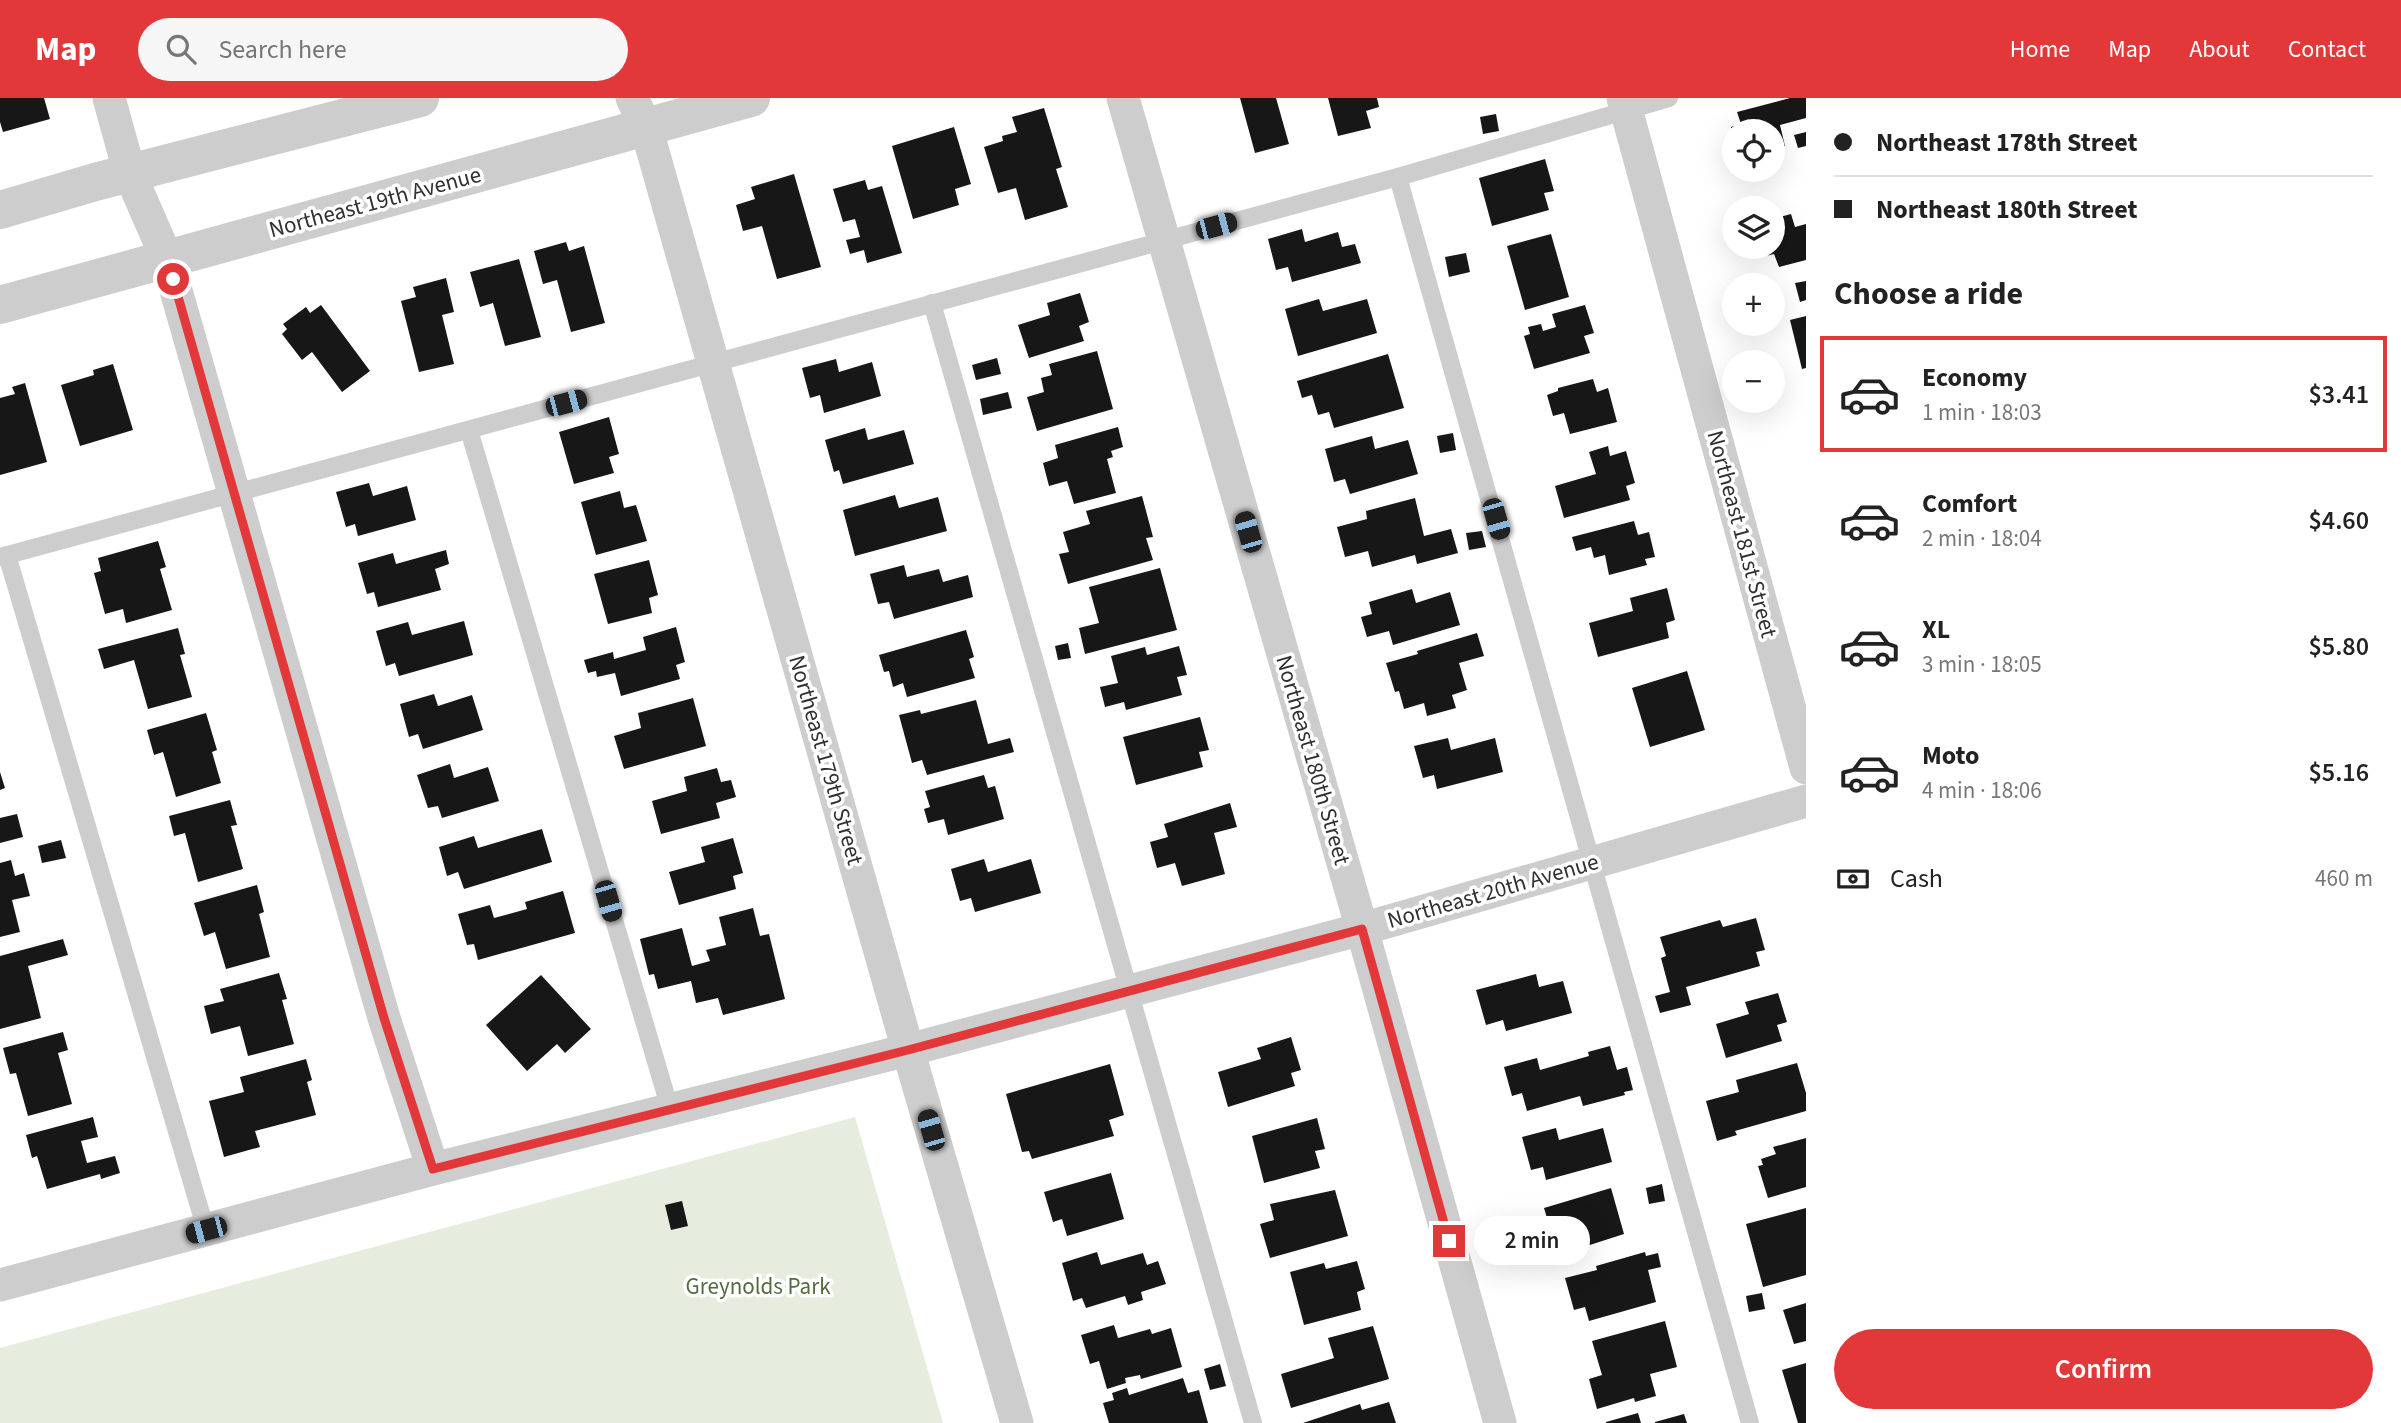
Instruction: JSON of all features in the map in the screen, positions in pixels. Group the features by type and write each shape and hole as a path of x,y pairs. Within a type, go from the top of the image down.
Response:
{"street":[{"path":"109,98 130,174 167,259 384,1018 433,1169"},
{"path":"0,210 420,98"},
{"name":"Northeast 19th Avenue","path":"0,305 167,259 639,113 751,98"},
{"name":"Northeast 180th Street","path":"1123,98 1362,929 1500,1423"},
{"name":"Northeast 181st Street","path":"1625,105 1806,768"},
{"name":"Northeast 179th Street","path":"639,113 1017,1423"},
{"name":"Northeast 20th Avenue","path":"0,1285 433,1169 908,1050 1362,929 1806,801"}],"lane":[{"path":"206,1230 3,556 1398,177 1625,105 1669,98"},
{"path":"1398,177 1750,1423"},
{"path":"932,303 1253,1423"},
{"path":"469,430 670,1110"}],"green space":[{"name":"Greynolds Park","path":"855,1117 943,1423 0,1423 0,1348"}],"building":[{"path":"0,98 44,98 50,119 3,132 0,122"},
{"path":"1240,98 1276,98 1289,144 1255,153"},
{"path":"1328,98 1377,98 1379,107 1366,111 1371,128 1338,136"},
{"path":"1790,98 1806,98 1806,118 1785,124 1785,119 1739,119 1737,112"},
{"path":"1044,108 1062,167 1056,169 1068,207 1025,220 1016,188 998,193 984,147 1003,141 1002,136 1017,132 1012,117"},
{"path":"1496,114 1499,131 1483,134 1480,117"},
{"path":"954,127 971,184 955,189 959,205 913,219 892,146"},
{"path":"1806,132 1806,146 1798,148 1794,135"},
{"path":"1545,159 1554,191 1544,193 1549,210 1492,226 1479,178"},
{"path":"794,174 821,267 777,279 762,226 743,231 736,205 755,199 751,187"},
{"path":"865,180 868,190 882,186 902,253 867,263 864,250 850,254 846,240 860,237 855,219 843,222 833,189"},
{"path":"1791,214 1795,227 1806,224 1806,260 1779,267 1776,259 1785,259 1785,216"},
{"path":"1302,229 1305,242 1338,232 1342,247 1355,244 1361,263 1292,282 1288,267 1276,270 1268,239"},
{"path":"1551,234 1569,297 1525,310 1507,246"},
{"path":"566,242 569,251 584,246 605,323 571,332 557,280 543,284 534,251"},
{"path":"1466,253 1470,272 1449,277 1445,257"},
{"path":"519,259 541,337 505,346 493,303 480,307 470,272"},
{"path":"446,278 454,312 442,315 454,364 419,372 401,301 416,297 413,287"},
{"path":"1806,281 1806,300 1800,302 1795,283"},
{"path":"1080,293 1089,322 1079,326 1084,341 1029,358 1018,325 1050,315 1047,303"},
{"path":"1319,299 1323,311 1367,299 1377,333 1298,356 1285,309"},
{"path":"321,305 370,371 342,392 312,352 302,360 282,334 287,329 283,324 306,307 310,313"},
{"path":"1585,305 1594,333 1584,336 1590,353 1534,369 1524,336 1530,334 1528,327 1541,324 1543,331 1556,327 1552,314"},
{"path":"1806,316 1806,368 1802,369 1790,320"},
{"path":"1097,351 1113,409 1037,431 1027,397 1044,392 1041,378 1052,375 1049,364"},
{"path":"1388,354 1404,408 1334,428 1329,412 1318,415 1312,395 1302,398 1297,381"},
{"path":"997,358 1001,374 976,380 972,365"},
{"path":"836,359 839,372 872,362 881,396 824,413 820,395 810,398 802,368"},
{"path":"113,364 133,430 80,446 61,385 94,375 93,370"},
{"path":"1593,379 1597,392 1608,388 1617,422 1570,434 1564,413 1553,416 1547,395 1558,391 1558,388"},
{"path":"25,383 47,462 0,475 0,398 15,394 12,387"},
{"path":"1008,392 1012,408 983,415 980,399"},
{"path":"609,417 619,454 609,457 614,473 574,484 559,432"},
{"path":"1118,427 1123,447 1111,451 1113,457 1107,459 1116,493 1074,504 1067,481 1049,486 1043,463 1058,458 1055,445"},
{"path":"865,428 868,440 904,430 914,464 843,484 839,470 834,472 825,440"},
{"path":"1453,433 1456,450 1440,453 1437,436"},
{"path":"1372,436 1375,449 1408,440 1418,474 1350,494 1345,479 1334,482 1325,449"},
{"path":"1608,446 1610,456 1626,451 1635,483 1626,486 1630,500 1564,518 1555,486 1596,474 1589,452"},
{"path":"369,483 373,496 407,486 416,520 358,536 355,524 346,527 336,492"},
{"path":"620,491 624,508 636,505 647,541 596,555 581,502"},
{"path":"895,495 899,508 938,497 947,531 855,556 843,510"},
{"path":"1142,496 1153,537 1146,538 1153,560 1068,584 1059,554 1069,552 1063,532 1090,524 1086,511"},
{"path":"1415,498 1424,536 1451,529 1458,553 1417,564 1415,555 1372,567 1368,551 1345,557 1337,527 1367,519 1366,511"},
{"path":"1634,521 1638,535 1649,532 1655,557 1645,559 1647,565 1609,575 1605,555 1594,558 1591,547 1576,551 1572,537"},
{"path":"1482,531 1486,547 1469,550 1466,533"},
{"path":"158,541 166,567 160,569 172,610 126,623 123,609 105,614 94,573 101,571 98,558"},
{"path":"446,550 449,564 435,569 441,590 378,607 374,592 367,594 358,563 393,553 396,564"},
{"path":"649,560 658,595 649,598 652,613 608,624 594,574"},
{"path":"904,565 907,577 939,569 943,582 968,575 973,597 894,619 889,602 878,604 870,574"},
{"path":"1160,568 1177,630 1085,654 1079,628 1099,623 1089,587"},
{"path":"1667,588 1675,620 1666,623 1669,638 1598,657 1589,623 1633,611 1630,598"},
{"path":"1412,589 1416,603 1450,592 1460,625 1393,645 1389,631 1367,637 1361,617 1372,614 1369,602"},
{"path":"464,621 473,655 399,676 395,663 386,666 376,631 408,622 412,635"},
{"path":"676,627 685,662 676,665 680,679 621,696 615,673 597,677 596,671 588,673 584,660 613,652 614,659 646,650 643,637"},
{"path":"178,628 185,654 180,655 192,697 148,709 134,660 104,669 98,649"},
{"path":"966,630 974,657 969,659 975,678 907,697 903,683 893,687 889,671 884,672 879,655"},
{"path":"1477,633 1484,656 1459,663 1467,690 1452,695 1456,708 1427,716 1424,703 1404,709 1399,691 1395,692 1386,663"},
{"path":"1068,643 1071,658 1058,660 1055,646"},
{"path":"1179,646 1187,675 1177,677 1182,695 1126,710 1124,702 1105,707 1100,687 1118,683 1111,656 1145,647 1147,655"},
{"path":"1687,671 1705,730 1650,747 1632,688"},
{"path":"434,694 438,706 472,695 483,730 423,749 418,734 409,737 400,704"},
{"path":"693,698 706,746 624,769 614,736 641,728 638,713"},
{"path":"976,700 988,744 1010,738 1014,752 927,775 922,760 912,763 899,715 920,710 921,714"},
{"path":"206,713 217,750 212,752 221,783 176,797 163,752 154,755 147,730"},
{"path":"1200,717 1209,750 1199,752 1203,767 1136,785 1123,737"},
{"path":"1448,738 1451,750 1495,738 1503,772 1437,789 1434,775 1423,778 1414,746"},
{"path":"450,764 454,778 488,767 499,801 442,818 438,806 428,808 417,775"},
{"path":"717,768 721,782 731,780 736,797 716,803 720,818 661,834 652,801 687,791 684,777"},
{"path":"0,772 5,788 0,790"},
{"path":"984,775 988,788 995,786 1004,819 948,835 944,819 928,823 924,809 930,807 925,791"},
{"path":"230,800 237,825 231,826 243,869 198,882 185,833 174,836 169,816"},
{"path":"1230,803 1237,827 1214,833 1225,874 1182,886 1175,863 1157,868 1150,842 1168,837 1164,824"},
{"path":"17,814 23,837 0,843 0,818"},
{"path":"542,829 552,862 464,889 458,872 447,876 439,847 474,836 478,848"},
{"path":"733,838 743,873 733,876 736,889 679,905 669,872 705,862 701,847"},
{"path":"61,840 66,858 42,863 38,846"},
{"path":"984,859 988,872 1031,859 1041,893 975,912 971,898 960,901 951,869"},
{"path":"11,860 15,876 24,873 30,896 12,900 20,932 0,937 0,863"},
{"path":"257,885 264,912 259,914 270,957 226,969 215,932 204,936 194,903"},
{"path":"563,891 575,933 478,960 474,944 467,945 458,914 490,905 494,918 527,909 525,902"},
{"path":"753,908 760,936 769,934 785,999 723,1015 718,998 696,1003 691,981 658,989 654,974 649,975 640,939 682,928 692,966 710,961 706,950 726,945 719,917"},
{"path":"1756,918 1765,950 1756,952 1760,966 1686,987 1691,1005 1660,1013 1655,996 1670,992 1661,958 1666,956 1660,937 1720,920 1723,927"},
{"path":"63,939 68,955 28,966 41,1018 0,1029 0,956"},
{"path":"279,973 287,999 282,1000 294,1044 248,1056 240,1026 211,1034 204,1006 224,1001 220,989"},
{"path":"1536,974 1539,987 1563,981 1572,1013 1506,1031 1503,1020 1486,1025 1476,990"},
{"path":"541,975 591,1029 565,1053 557,1044 527,1071 486,1025"},
{"path":"1778,993 1787,1022 1777,1025 1782,1041 1726,1058 1716,1024 1749,1014 1745,1002"},
{"path":"63,1032 68,1050 58,1053 72,1104 28,1116 16,1073 10,1074 3,1048"},
{"path":"1291,1037 1301,1070 1291,1073 1295,1086 1228,1107 1218,1072 1261,1059 1257,1048"},
{"path":"1610,1046 1617,1070 1627,1067 1633,1090 1624,1092 1625,1095 1583,1106 1580,1096 1527,1111 1522,1093 1512,1096 1504,1067 1537,1058 1540,1070 1589,1056 1588,1052"},
{"path":"306,1059 312,1080 307,1082 316,1115 255,1131 260,1147 224,1157 209,1101 244,1092 240,1077"},
{"path":"1797,1063 1806,1093 1806,1111 1735,1131 1737,1135 1717,1141 1706,1101 1739,1092 1736,1080"},
{"path":"1110,1064 1124,1115 1109,1120 1114,1136 1032,1159 1029,1151 1022,1152 1006,1094"},
{"path":"93,1117 98,1137 81,1141 87,1163 115,1156 120,1173 101,1179 100,1174 47,1189 37,1156 32,1158 26,1135"},
{"path":"1317,1118 1325,1149 1315,1151 1320,1168 1264,1183 1252,1136"},
{"path":"1556,1128 1559,1140 1603,1128 1612,1162 1546,1180 1543,1167 1531,1170 1522,1137"},
{"path":"1806,1138 1806,1187 1768,1198 1758,1166 1763,1165 1761,1159 1776,1154 1773,1147"},
{"path":"1111,1173 1124,1219 1067,1236 1062,1219 1053,1222 1044,1192"},
{"path":"1662,1184 1665,1201 1649,1204 1646,1188"},
{"path":"1611,1188 1624,1234 1568,1252 1563,1234 1553,1238 1544,1208"},
{"path":"1335,1190 1348,1236 1270,1258 1260,1224 1274,1220 1270,1204"},
{"path":"682,1201 688,1226 671,1230 665,1205"},
{"path":"1806,1208 1806,1275 1763,1287 1746,1224"},
{"path":"1097,1252 1101,1265 1143,1253 1147,1265 1158,1261 1166,1284 1141,1292 1143,1300 1128,1305 1125,1296 1086,1308 1082,1298 1073,1301 1062,1263"},
{"path":"1645,1252 1646,1256 1658,1253 1661,1267 1648,1270 1656,1302 1589,1321 1585,1307 1574,1310 1565,1278 1597,1270 1596,1266"},
{"path":"1357,1261 1365,1289 1357,1292 1361,1310 1304,1325 1290,1272 1324,1263 1326,1269"},
{"path":"1762,1293 1765,1309 1749,1312 1746,1296"},
{"path":"1806,1303 1806,1341 1794,1344 1783,1310"},
{"path":"1665,1321 1677,1367 1650,1374 1656,1396 1635,1402 1634,1398 1597,1409 1589,1379 1602,1375 1592,1341"},
{"path":"1114,1325 1118,1338 1150,1329 1152,1334 1171,1328 1182,1367 1141,1379 1140,1375 1125,1378 1126,1383 1107,1389 1099,1361 1090,1364 1081,1335"},
{"path":"1373,1326 1389,1379 1291,1408 1281,1374 1334,1358 1328,1338"},
{"path":"1806,1363 1806,1423 1798,1423 1782,1370"},
{"path":"1220,1364 1226,1386 1210,1390 1204,1369"},
{"path":"1183,1378 1188,1393 1199,1390 1208,1423 1109,1423 1103,1403 1114,1400 1112,1393 1127,1388 1129,1395"},
{"path":"1389,1402 1396,1423 1303,1423 1360,1404 1362,1410"},
{"path":"1638,1413 1641,1423 1606,1423 1606,1422"},
{"path":"1684,1414 1687,1423 1655,1423 1655,1422"}],"route":[{"path":"173,279 384,1018 433,1169 908,1050 1362,929 1449,1241"}]}
